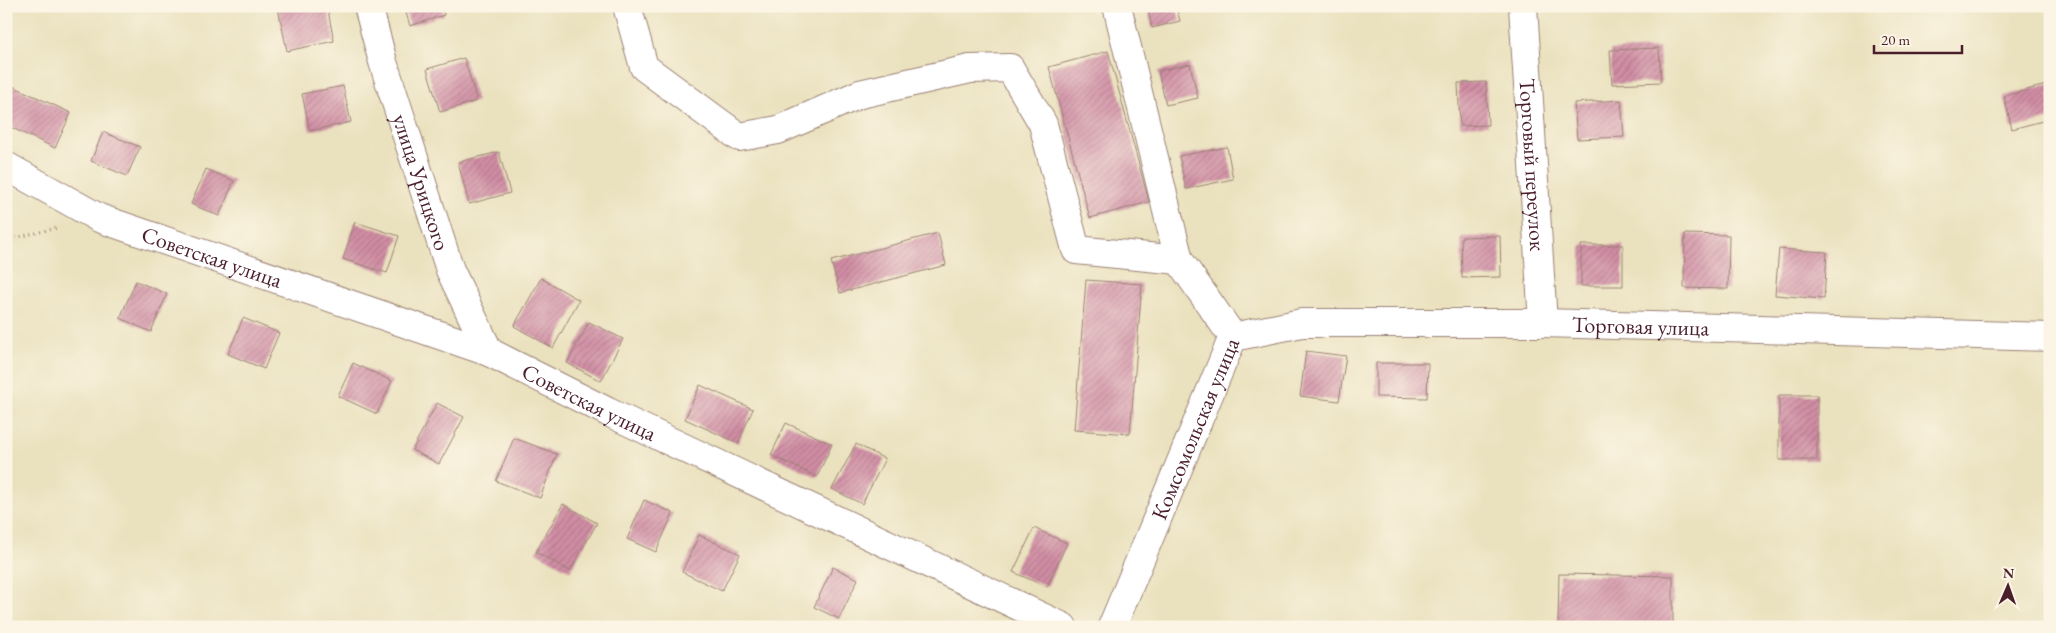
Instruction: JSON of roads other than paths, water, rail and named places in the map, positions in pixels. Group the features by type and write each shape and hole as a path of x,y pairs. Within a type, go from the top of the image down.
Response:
{"street":[{"name":"улица Урицкого","path":"368,6 450,270 489,352"},
{"path":"627,6 644,67 738,138 778,130 860,94 970,69 1010,68 1043,124 1076,250 1179,260"},
{"name":"Комсомольская улица","path":"1112,627 1233,337 1179,260 1117,6"},
{"name":"Торговый переулок","path":"1523,6 1543,324"},
{"name":"Советская улица","path":"6,166 98,218 489,352 608,412 1063,627"},
{"name":"Торговая улица","path":"1233,337 1302,323 1543,324 2050,337"}]}
